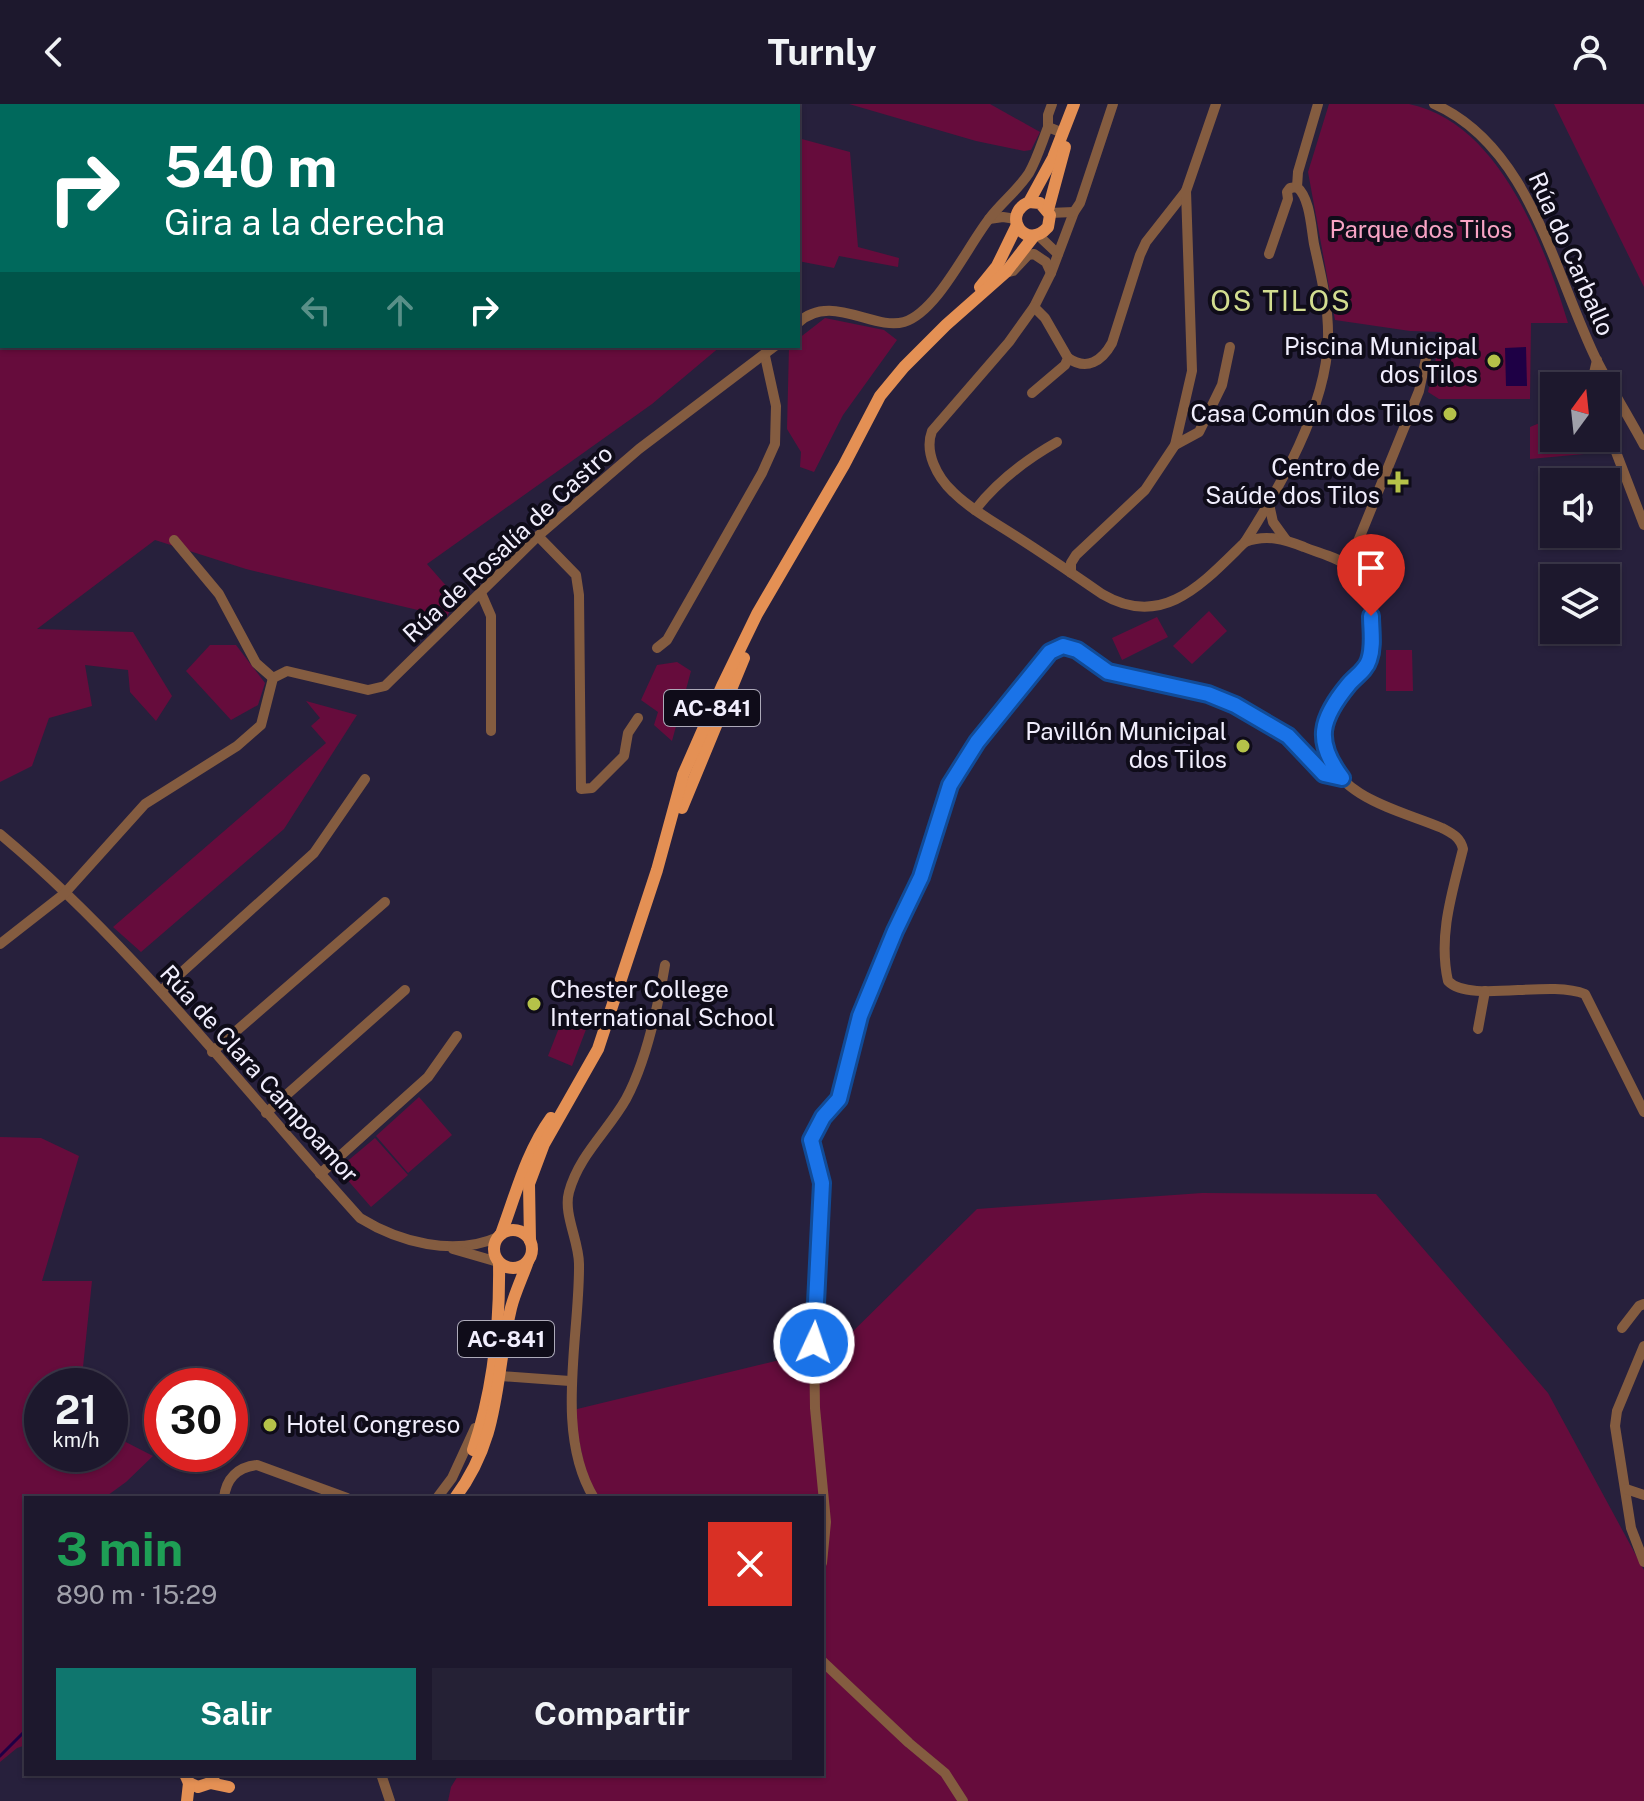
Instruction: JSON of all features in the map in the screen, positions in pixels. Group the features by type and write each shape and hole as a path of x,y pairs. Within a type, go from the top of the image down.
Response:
{"main road":[{"name":"AC-841","path":"954,318 997,266 1019,209 1053,158 1074,104"},
{"name":"AC-841","path":"456,1496 471,1475 487,1434 511,1308 532,1251 529,1184 544,1144 598,1049 657,870 683,775 707,720 757,614 880,396 904,367 1006,272 1036,236 1046,230 1060,161 1081,104"},
{"path":"1026,202 1040,203 1049,213"},
{"path":"1016,222 1026,234 1036,236"},
{"name":"AC-841","path":"447,1496 465,1472 496,1376 500,1303 498,1262 493,1252 538,1137 578,1084"},
{"path":"499,1235 517,1230 530,1241"},
{"path":"498,1262 514,1269 528,1261"},
{"path":"187,1801 198,1778"},
{"path":"198,1778 200,1801"}],"street":[{"path":"800,321 804,317 829,311 894,324 912,319 930,303 989,219 1033,165 1048,127 1052,104"},
{"path":"1113,104 1080,203 1034,307 1009,342 942,417 928,441 929,453 943,481 975,510 1120,604 1148,608 1167,604 1185,595 1245,542 1269,504 1306,429 1328,344 1326,298 1298,172 1318,104"},
{"path":"1034,307 1045,318 1068,358 1078,364 1086,364 1100,359 1107,352 1140,255 1146,242 1186,191 1216,104"},
{"name":"Rúa do Carballo","path":"1434,104 1449,110 1474,129 1518,179 1597,360 1644,445"},
{"path":"1048,127 1063,133"},
{"path":"1022,181 1018,194 1026,202"},
{"path":"1071,573 1071,563 1076,555 1145,490 1175,445 1192,371 1186,191"},
{"path":"1269,254 1288,199 1295,203 1300,192"},
{"path":"1001,204 1026,202"},
{"path":"1049,213 1074,212"},
{"path":"1049,213 1067,229"},
{"path":"989,219 1003,217 1016,222"},
{"path":"1036,236 1058,254"},
{"path":"1006,272 1013,271 1028,255 1034,254 1046,262 1051,273"},
{"path":"1175,445 1199,432 1222,385 1230,347"},
{"name":"Rúa de Rosalía de Castro","path":"273,678 287,671 368,690 385,686 538,536 639,449 773,348"},
{"path":"1348,566 1419,391 1428,349"},
{"path":"657,648 667,640 762,473 775,444 776,406 765,356"},
{"path":"1032,393 1065,365 1068,358"},
{"path":"1594,372 1597,360"},
{"path":"975,510 1006,479 1057,442"},
{"path":"1616,452 1644,525"},
{"path":"1269,504 1273,522 1286,540"},
{"path":"538,536 576,575 579,595 581,789 592,788 624,756 628,733 638,718"},
{"path":"1245,542 1256,538 1286,540 1348,566 1361,581 1371,616 1372,647 1366,667 1341,695 1327,720 1322,745 1328,761 1354,791 1442,828 1461,841 1463,849 1445,928 1448,981 1454,987 1485,991 1537,988 1575,990 1585,994 1644,1112"},
{"path":"0,944 64,894 145,804 237,746 261,725 273,678 256,663 219,594 174,540"},
{"path":"481,593 491,616 491,731"},
{"path":"823,1496 815,1408 814,1343 822,1183 811,1140 823,1117 839,1099 868,993 921,877 950,785 977,742 1050,652 1063,646 1077,650 1108,672 1208,694 1235,705 1288,736 1324,774 1342,778"},
{"path":"161,991 314,853 365,779"},
{"name":"Rúa de Clara Campoamor","path":"0,834 161,991 360,1218 380,1231 443,1246"},
{"path":"0,846 18,849"},
{"path":"212,1052 385,902"},
{"path":"593,1496 585,1483 578,1458 570,1381 579,1261 567,1196 578,1167 612,1121 633,1084 654,1024 665,965"},
{"path":"266,1113 405,990"},
{"path":"1478,1029 1485,991"},
{"path":"320,1174 428,1077 457,1036"},
{"path":"443,1246 483,1244 499,1235"},
{"path":"443,1246 498,1262"},
{"path":"1622,1328 1644,1304"},
{"path":"1644,1346 1641,1363 1617,1411 1615,1426 1631,1528 1644,1562"},
{"path":"438,1496 452,1478 496,1376 570,1381"},
{"path":"224,1496 231,1477 246,1466 257,1465 342,1496"},
{"path":"1626,1489 1644,1495"},
{"path":"824,1501 824,1542"},
{"path":"824,1663 945,1773 963,1801"},
{"path":"382,1776 390,1801"}],"green space":[{"path":"849,104 990,104 1040,132 1031,150 1024,151 976,141"},
{"name":"Parque dos Tilos","path":"1329,104 1409,104 1441,116 1469,135 1493,161 1514,191 1546,258 1568,323 1531,323 1530,399 1439,399 1428,392 1442,332 1410,331 1335,320 1308,172"},
{"path":"1554,104 1644,104 1644,287"},
{"path":"800,139 850,152 858,247 899,258 898,267 839,256 834,268 800,261"},
{"path":"825,318 884,330 897,340 843,415 814,472 800,467 801,452 787,429 789,348 800,348 800,337"},
{"path":"0,348 719,348 652,404 427,564 456,597 447,617 246,569 155,540 37,629 133,632 172,696 156,721 130,692 128,670 85,665 92,706 49,718 32,766 0,782"},
{"path":"1540,423 1540,452 1595,453 1530,459 1530,427"},
{"path":"1209,611 1227,631 1192,664 1173,646"},
{"path":"1157,617 1168,637 1122,660 1112,638"},
{"path":"210,645 236,645 265,683 258,705 231,720 186,671"},
{"path":"1386,650 1412,650 1413,691 1386,691"},
{"path":"677,662 691,671 672,741 654,725 658,712 641,700 657,665"},
{"path":"306,701 357,715 284,829 141,952 113,927 326,743 311,726 320,718"},
{"path":"566,1010 590,1019 572,1066 548,1056"},
{"path":"419,1097 452,1135 408,1173 376,1136"},
{"path":"0,1137 41,1138 79,1156 42,1281 92,1281 83,1368 24,1368 24,1472 128,1472 128,1443 144,1451 144,1465 107,1496 24,1496 24,1746 0,1762"},
{"path":"375,1138 408,1175 371,1207 338,1169"},
{"path":"1202,1193 1376,1194 1548,1393 1644,1570 1644,1801 448,1801 458,1776 824,1776 824,1496 597,1496 587,1480 573,1410 838,1346 977,1209"}],"shaded area":[{"path":"1526,347 1527,386 1506,386 1505,348"}],"waterway":[{"path":"0,1756 24,1732"}],"place":[{"name":"Piscina Municipal dos Tilos","path":"1494,361"},
{"name":"Casa Común dos Tilos","path":"1450,414"},
{"name":"Centro de Saúde dos Tilos","path":"1398,482"},
{"name":"Pavillón Municipal dos Tilos","path":"1243,746"},
{"name":"Chester College International School","path":"534,1004"},
{"name":"Hotel Congreso","path":"270,1425"}],"district":[{"name":"OS TILOS","path":"1281,301"}],"route":[{"path":"814,1343 822,1183 811,1140 823,1117 839,1099 860,1016 921,877 950,785 1003,708 1050,652 1063,646 1077,650 1108,672 1208,694 1235,705 1288,736 1324,774 1342,778 1328,761 1322,745 1324,732 1341,695 1366,667 1370,658 1371,616"}]}
